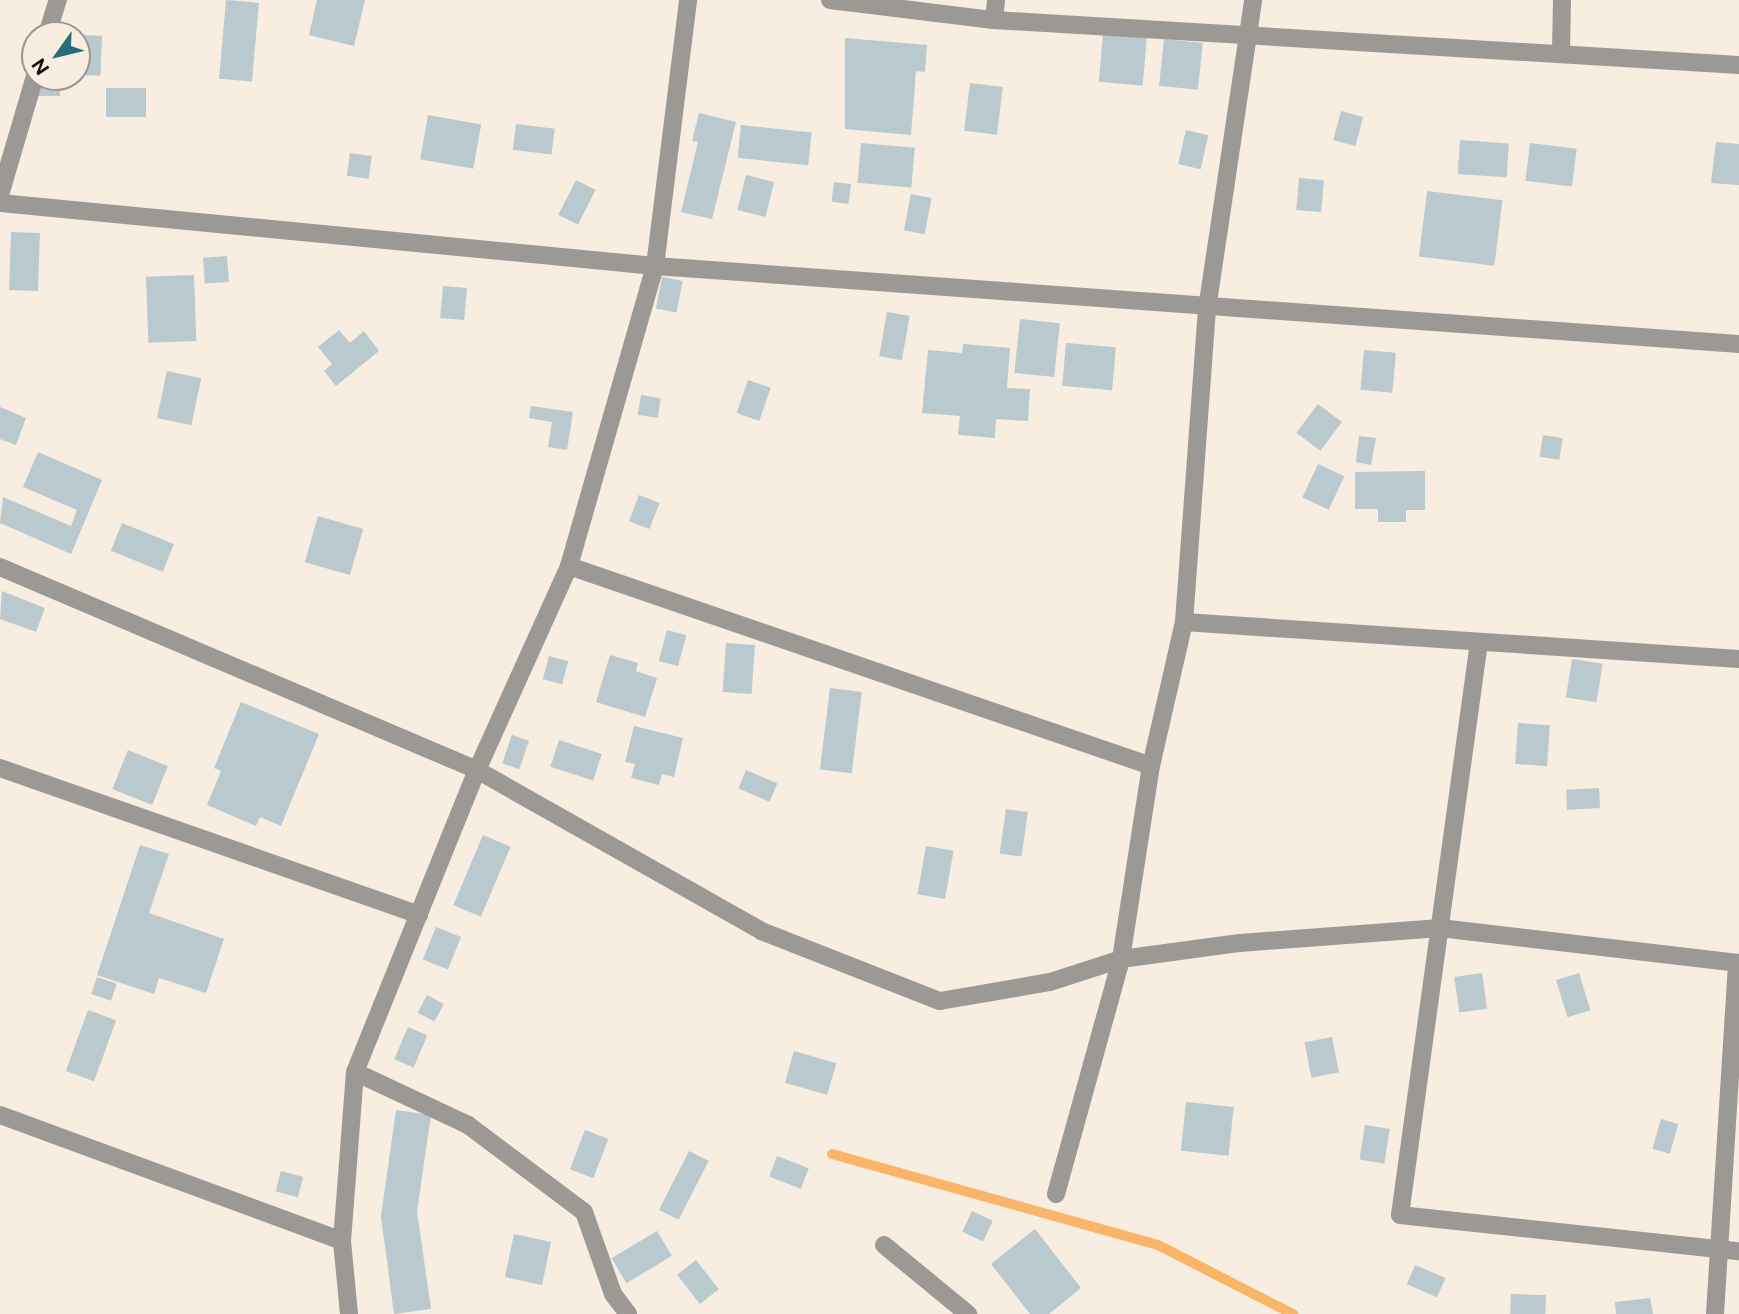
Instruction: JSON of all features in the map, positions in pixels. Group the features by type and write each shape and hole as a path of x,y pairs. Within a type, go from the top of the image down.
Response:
{"street":[{"path":"51,21 58,0"},
{"path":"349,1314 342,1241 355,1072 477,770 569,566 655,266 688,0"},
{"path":"830,0 994,20 1246,32 1739,65"},
{"path":"994,20 996,0"},
{"path":"1056,1194 1121,959 1151,766 1184,622 1207,309 1252,0"},
{"path":"1560,51 1562,0"},
{"path":"0,195 31,91"},
{"path":"0,203 655,266 1207,309 1739,344"},
{"path":"569,566 1151,766"},
{"path":"0,567 477,770 761,931 940,1001 1050,982 1121,959 1240,943 1440,928 1738,963 1730,1250 1715,1314"},
{"path":"1184,622 1739,659"},
{"path":"1479,642 1400,1215 1730,1250"},
{"path":"0,768 419,915"},
{"path":"355,1072 468,1125 584,1212 612,1294 628,1314"},
{"path":"0,1115 342,1241"},
{"path":"884,1245 968,1314"}],"building":[{"path":"226,0 259,3 252,82 219,79"},
{"path":"317,0 365,0 354,46 309,35"},
{"path":"1103,34 1147,38 1143,86 1099,82"},
{"path":"91,35 102,36 101,76 91,76"},
{"path":"845,38 927,45 925,72 916,71 911,135 845,129"},
{"path":"1164,39 1203,43 1198,90 1159,86"},
{"path":"970,83 1003,87 997,135 964,131"},
{"path":"106,88 146,88 146,117 106,117"},
{"path":"33,91 60,91 60,96 33,96"},
{"path":"1341,111 1363,117 1355,146 1333,140"},
{"path":"699,113 736,122 712,219 681,212 698,142 692,141"},
{"path":"428,115 481,124 473,169 420,159"},
{"path":"516,124 555,129 552,155 513,150"},
{"path":"741,125 812,132 808,165 738,158"},
{"path":"1186,130 1208,135 1201,169 1178,164"},
{"path":"1460,140 1509,143 1507,177 1458,174"},
{"path":"1716,142 1739,144 1739,185 1711,183"},
{"path":"861,143 915,148 911,188 858,183"},
{"path":"1530,143 1577,149 1572,186 1525,181"},
{"path":"350,153 372,156 369,179 347,176"},
{"path":"746,175 774,182 765,217 737,210"},
{"path":"1299,178 1324,180 1321,212 1296,210"},
{"path":"576,180 596,190 578,225 558,215"},
{"path":"834,182 851,184 848,204 832,202"},
{"path":"1427,191 1502,200 1494,266 1419,257"},
{"path":"911,194 932,198 925,234 904,230"},
{"path":"11,232 40,233 38,291 9,290"},
{"path":"227,256 229,282 205,284 203,258"},
{"path":"194,275 196,341 148,343 146,277"},
{"path":"662,277 683,281 677,312 656,308"},
{"path":"443,286 467,288 464,320 440,318"},
{"path":"887,312 910,316 902,360 879,356"},
{"path":"1020,319 1060,323 1054,377 1014,373"},
{"path":"339,330 350,343 364,331 379,351 336,386 324,371 332,364 318,347"},
{"path":"1066,343 1116,347 1112,390 1062,386"},
{"path":"963,344 1010,348 1007,388 1030,389 1028,421 996,419 995,438 958,435 960,416 922,413 928,350 962,353"},
{"path":"1364,350 1396,353 1392,393 1361,390"},
{"path":"167,371 201,378 191,425 157,418"},
{"path":"748,380 771,388 759,421 737,413"},
{"path":"641,395 661,398 658,418 638,415"},
{"path":"1318,404 1342,422 1320,451 1296,433"},
{"path":"531,406 573,412 567,450 548,447 552,422 529,418"},
{"path":"0,407 26,418 16,445 0,439"},
{"path":"1543,435 1563,438 1559,460 1540,457"},
{"path":"1359,436 1376,438 1371,465 1356,462"},
{"path":"38,452 102,480 71,554 0,523 3,497 71,526 77,510 23,487"},
{"path":"1318,464 1344,476 1329,510 1302,498"},
{"path":"1425,471 1425,510 1406,510 1406,522 1378,522 1378,509 1355,509 1355,472"},
{"path":"639,495 660,503 650,529 629,521"},
{"path":"318,516 363,529 350,575 305,562"},
{"path":"122,523 174,544 163,572 111,551"},
{"path":"2,591 45,608 36,632 0,619"},
{"path":"667,630 686,635 678,666 659,661"},
{"path":"726,643 755,645 752,694 723,692"},
{"path":"610,655 638,663 636,671 657,678 645,717 596,702"},
{"path":"549,656 568,661 562,684 543,679"},
{"path":"1572,659 1603,664 1597,702 1566,698"},
{"path":"830,688 862,692 852,773 820,769"},
{"path":"241,702 319,734 281,826 260,817 256,826 207,805 221,771 214,768"},
{"path":"1518,723 1550,725 1547,766 1515,764"},
{"path":"634,726 683,738 674,777 662,774 659,785 631,778 635,764 625,762"},
{"path":"512,735 529,741 519,769 502,763"},
{"path":"559,740 602,754 593,781 550,767"},
{"path":"128,750 168,766 152,805 112,789"},
{"path":"746,770 777,783 769,802 738,788"},
{"path":"1599,788 1600,808 1567,810 1566,790"},
{"path":"1006,809 1028,812 1022,857 1000,854"},
{"path":"483,835 511,847 481,917 453,905"},
{"path":"140,845 169,854 149,913 224,939 206,993 159,978 154,994 97,975"},
{"path":"926,846 954,851 945,899 917,894"},
{"path":"436,927 461,937 448,970 423,959"},
{"path":"1482,973 1487,1009 1459,1013 1454,977"},
{"path":"1579,973 1590,1010 1567,1017 1556,980"},
{"path":"97,977 117,984 111,1001 91,994"},
{"path":"427,995 444,1004 434,1022 418,1013"},
{"path":"88,1010 116,1020 94,1081 66,1071"},
{"path":"408,1027 427,1035 414,1067 394,1059"},
{"path":"1332,1037 1339,1072 1311,1078 1305,1042"},
{"path":"794,1051 836,1063 827,1095 785,1083"},
{"path":"1186,1102 1234,1107 1229,1156 1181,1151"},
{"path":"396,1110 431,1115 417,1211 431,1309 394,1314 381,1216"},
{"path":"1661,1119 1678,1124 1670,1154 1652,1149"},
{"path":"1365,1125 1390,1129 1384,1163 1360,1160"},
{"path":"585,1130 608,1139 593,1178 570,1169"},
{"path":"689,1151 709,1161 679,1220 659,1210"},
{"path":"777,1156 809,1168 801,1189 769,1177"},
{"path":"281,1171 303,1177 298,1197 276,1191"},
{"path":"972,1211 993,1221 983,1242 962,1232"},
{"path":"1035,1229 1081,1288 1049,1314 1030,1314 991,1264"},
{"path":"657,1231 672,1256 627,1283 612,1258"},
{"path":"514,1234 551,1242 542,1285 505,1277"},
{"path":"696,1260 719,1289 700,1304 677,1275"},
{"path":"1415,1265 1445,1278 1437,1297 1407,1284"},
{"path":"1511,1294 1546,1295 1545,1314 1510,1314"},
{"path":"1650,1298 1653,1314 1616,1314 1615,1302"}],"waterway":[{"path":"832,1154 1158,1245 1293,1314"}]}
